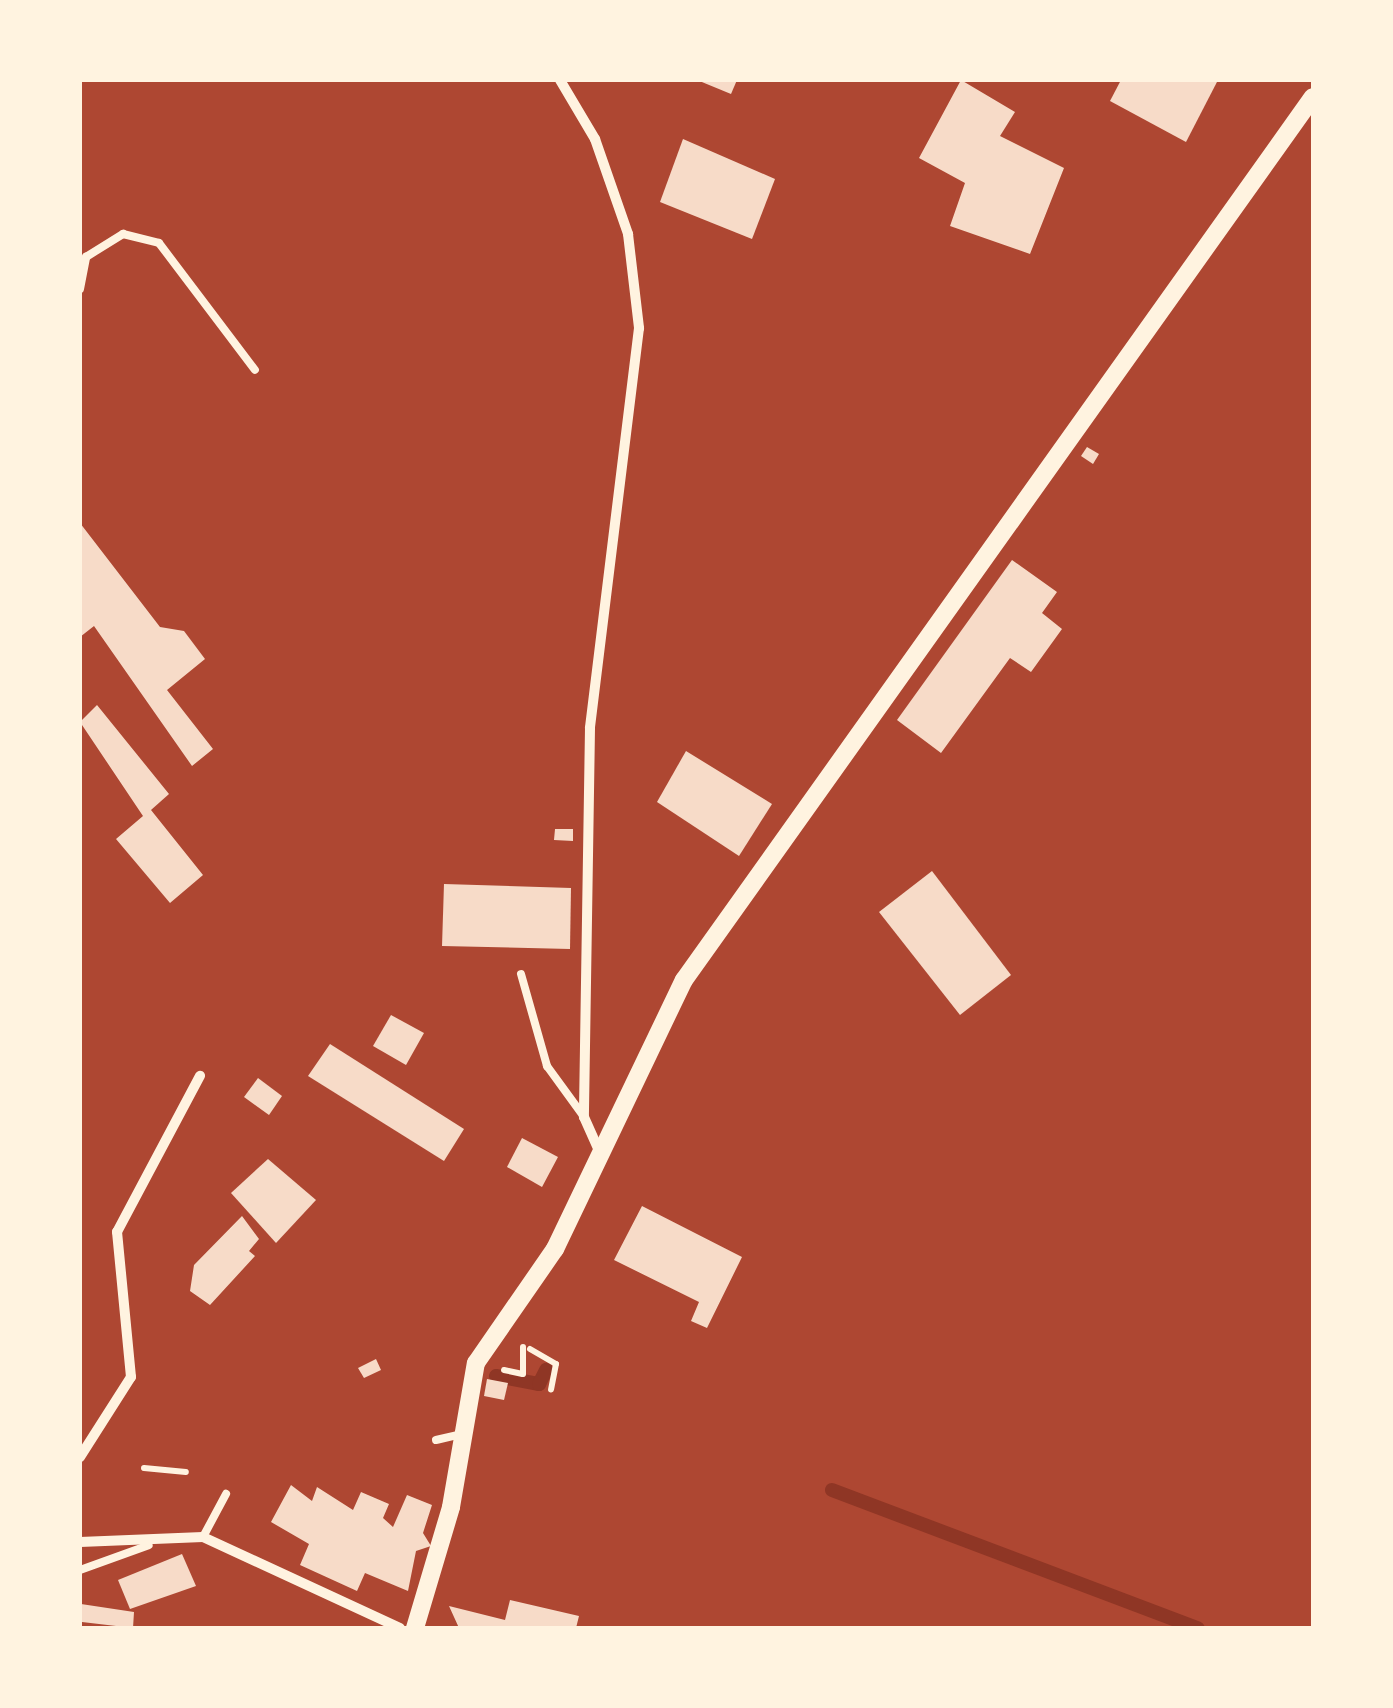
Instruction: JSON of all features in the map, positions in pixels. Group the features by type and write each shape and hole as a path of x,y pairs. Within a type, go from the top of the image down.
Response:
{"street":[{"path":"560,80 595,139 628,234 638,328 590,728 584,1116 598,1148"},
{"path":"415,1628 465,1433 476,1363 555,1249 598,1148 684,980 1312,101"},
{"path":"80,1457 131,1377 117,1232 200,1076"},
{"path":"80,1542 149,1545 203,1537 400,1628"}],"lane":[{"path":"80,289 86,257 123,234 159,243 255,370"},
{"path":"520,974 547,1066 584,1116"},
{"path":"436,1440 465,1433"},
{"path":"203,1537 226,1494"},
{"path":"80,1570 149,1545"}],"path":[{"path":"516,1345 556,1364 551,1390"},
{"path":"503,1370 523,1374 530,1349"},
{"path":"144,1468 186,1472"}],"shaded area":[{"path":"80,80 1313,80 1313,1628 80,1628"}],"building":[{"path":"697,80 737,80 731,94"},
{"path":"961,80 1015,112 1000,136 1064,168 1030,254 950,226 965,183 919,158"},
{"path":"1121,80 1218,80 1186,142 1110,101"},
{"path":"683,139 775,179 752,239 660,202"},
{"path":"1087,447 1099,454 1093,464 1081,456"},
{"path":"80,523 160,627 184,631 205,659 167,690 213,749 192,766 94,626 80,637"},
{"path":"1012,560 1057,592 1042,613 1062,629 1031,672 1010,658 941,753 897,720"},
{"path":"97,705 169,794 151,810 203,875 170,903 116,839 143,816 80,722"},
{"path":"686,751 772,804 739,856 657,802"},
{"path":"555,829 573,829 573,841 554,840"},
{"path":"932,871 1011,975 960,1015 879,912"},
{"path":"444,884 571,888 570,949 442,946"},
{"path":"391,1015 424,1033 406,1065 373,1046"},
{"path":"330,1044 464,1129 444,1161 308,1076"},
{"path":"258,1078 282,1096 269,1115 244,1097"},
{"path":"522,1138 558,1157 542,1187 507,1167"},
{"path":"268,1159 316,1200 276,1243 231,1193"},
{"path":"642,1206 742,1257 707,1328 691,1321 699,1302 614,1260"},
{"path":"242,1216 259,1239 249,1251 255,1256 210,1305 190,1291 194,1265"},
{"path":"376,1359 381,1370 364,1378 358,1368"},
{"path":"487,1379 508,1383 504,1400 484,1396"},
{"path":"291,1485 312,1501 317,1487 353,1510 361,1492 389,1504 383,1518 393,1527 407,1495 432,1505 423,1533 431,1546 416,1551 408,1591 365,1573 357,1591 300,1565 309,1544 271,1522"},
{"path":"182,1554 196,1586 130,1609 118,1580"},
{"path":"510,1600 579,1616 576,1628 459,1628 449,1606 505,1620"},
{"path":"81,1604 134,1612 133,1628 82,1622"}],"waterway":[{"path":"496,1376 539,1384 546,1370"},
{"path":"832,1490 1198,1628"}]}
